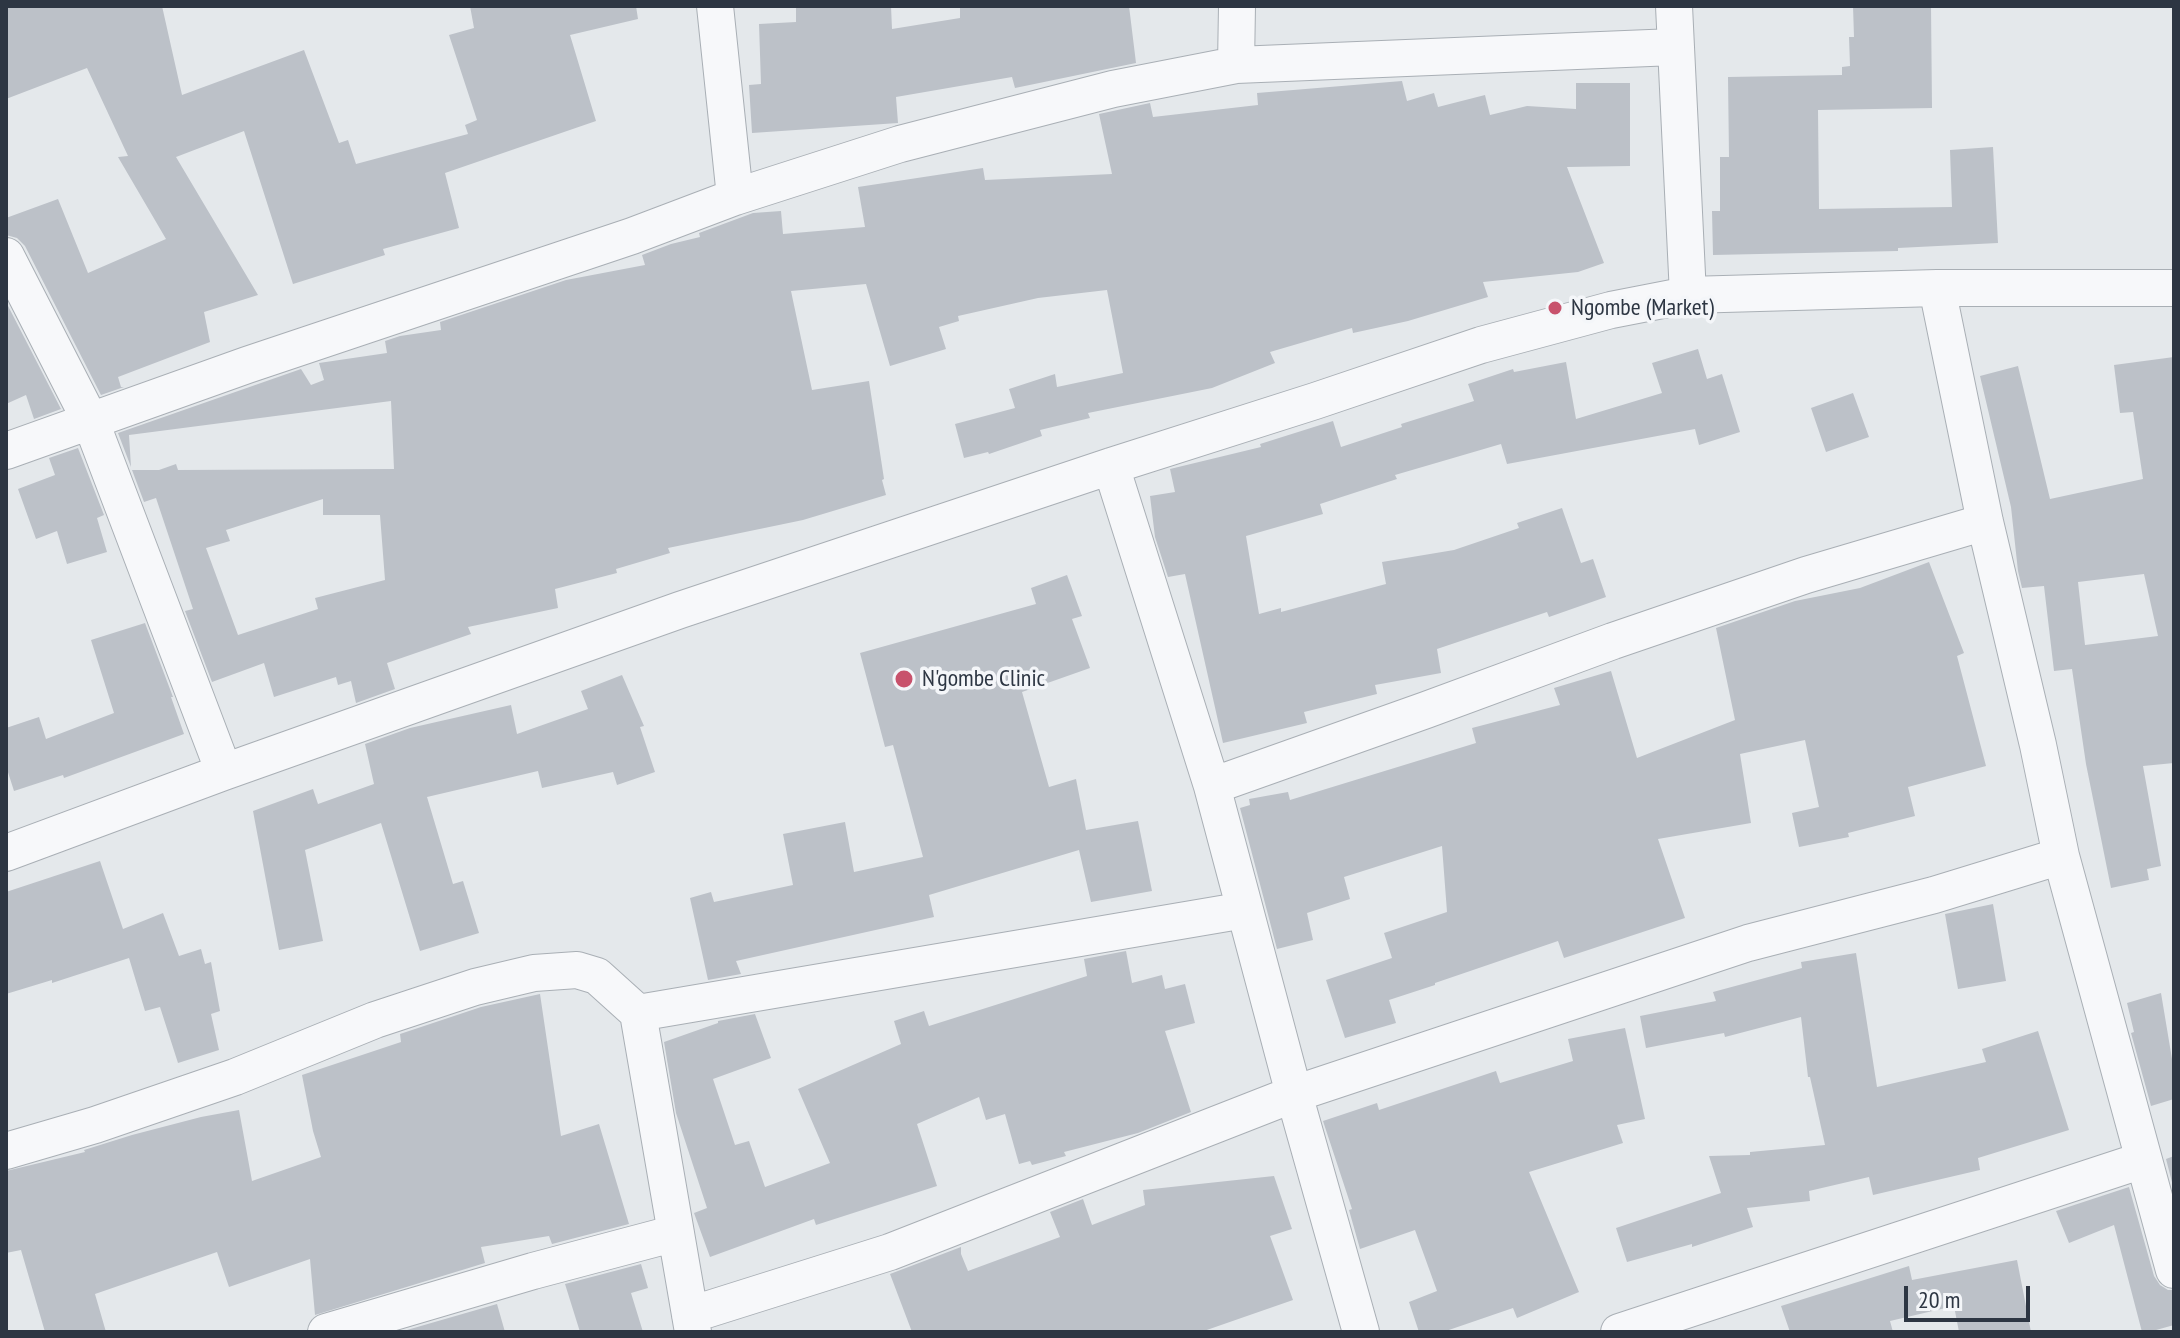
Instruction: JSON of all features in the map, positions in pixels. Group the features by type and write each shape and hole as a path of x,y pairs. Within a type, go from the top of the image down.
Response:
{"street":[{"path":"715,6 735,197"},
{"path":"1236,65 1237,6"},
{"path":"1674,6 1688,295"},
{"path":"6,451 247,365 632,236 735,197 900,144 1113,89 1236,65 1674,47"},
{"path":"6,256 91,422 224,772"},
{"path":"1937,288 1985,522 2032,716 2061,856 2174,1270"},
{"path":"6,853 680,610 1481,345 1611,310 1688,295 1937,288 2174,288"},
{"path":"1111,466 1212,786 1361,1332"},
{"path":"1212,786 1613,641 1806,575 1985,522"},
{"path":"6,1151 95,1125 235,1077 375,1020 475,987 534,973 577,970 597,976 638,1013 692,1324 890,1252 1294,1094 1748,943 1934,895 2061,856"},
{"path":"638,1013 1245,910"},
{"path":"1619,1332 2143,1160"},
{"path":"326,1332 676,1233"}],"building":[{"path":"6,6 162,6 182,95 304,50 339,143 348,140 356,164 468,134 465,125 477,120 449,35 474,28 470,6 636,6 638,19 570,35 596,121 445,173 459,228 383,249 385,255 293,284 244,131 176,157 258,295 204,312 210,342 118,377 121,387 124,387 101,395 25,246 17,238 6,235 6,218 58,199 88,273 166,239 118,157 128,156 87,68 6,99"},
{"path":"796,6 891,6 892,29 960,18 960,6 1129,6 1136,63 1015,88 1012,77 896,97 898,123 752,133 749,85 761,84 759,24 796,22"},
{"path":"1853,6 1931,6 1932,108 1818,110 1819,209 1952,207 1950,150 1993,147 1998,243 1898,248 1898,251 1713,255 1712,211 1720,211 1720,157 1729,157 1728,77 1842,75 1842,67 1850,66 1849,37 1854,37"},
{"path":"1402,81 1407,101 1434,93 1438,107 1485,95 1490,115 1527,106 1576,109 1576,83 1630,83 1630,166 1567,167 1604,263 1578,272 1483,282 1488,297 1408,321 1353,333 1352,328 1270,352 1275,363 1212,388 1088,413 1090,418 1040,430 1042,436 989,454 964,458 955,424 1015,408 1009,389 1055,374 1057,387 1123,373 1107,290 1038,298 958,316 959,321 939,327 946,349 890,366 866,284 791,291 812,390 869,381 886,495 803,520 668,548 670,553 616,569 617,573 555,589 558,608 468,627 471,634 387,663 395,689 356,703 351,681 338,685 336,677 274,697 264,663 212,682 185,611 193,609 156,498 144,502 132,470 159,470 176,464 178,470 394,469 391,401 129,435 131,467 118,433 301,369 311,385 324,380 319,363 387,353 385,341 441,330 440,322 566,280 645,265 642,255 700,237 699,233 753,213 781,211 783,234 865,227 858,187 983,168 985,180 1112,174 1099,114 1150,103 1153,117 1258,105 1257,93","holes":["323,499 323,515 380,515 385,580 315,598 318,609 238,635 206,548 230,541 226,530"]},
{"path":"6,302 61,409 34,419 26,395 6,404"},
{"path":"1698,349 1707,379 1722,374 1740,432 1699,445 1695,429 1507,464 1501,444 1395,475 1397,479 1320,504 1323,514 1246,536 1259,614 1281,608 1281,612 1386,584 1382,562 1454,550 1519,528 1517,523 1562,508 1581,563 1593,559 1606,597 1549,617 1547,612 1437,649 1441,673 1375,685 1377,694 1304,712 1307,723 1223,743 1185,574 1168,577 1155,537 1150,496 1175,492 1170,469 1261,447 1260,444 1333,421 1341,447 1474,401 1468,384 1513,369 1514,372 1566,362 1576,419 1662,393 1652,363"},
{"path":"2174,357 2174,763 2143,766 2161,866 2147,869 2149,880 2111,888 2086,764 2072,669 2054,671 2044,586 2022,588 2011,507 1980,376 2018,366 2050,499 2143,479 2133,412 2120,413 2114,365","holes":["2144,574 2158,636 2085,645 2078,582"]},
{"path":"1853,393 1869,437 1826,452 1811,408"},
{"path":"78,448 104,515 97,518 107,552 67,564 57,531 36,539 18,489 55,475 49,458"},
{"path":"1929,562 1964,653 1957,656 1986,766 1908,787 1915,816 1848,833 1849,837 1799,847 1792,813 1819,807 1805,740 1740,754 1751,823 1658,839 1685,918 1564,958 1558,941 1435,983 1389,1000 1396,1023 1345,1038 1326,980 1392,958 1384,933 1447,912 1442,846 1344,877 1350,899 1307,913 1313,940 1277,949 1240,808 1250,805 1249,799 1288,792 1290,800 1476,743 1472,728 1560,705 1554,688 1611,671 1637,758 1735,720 1716,628 1795,601 1860,588"},
{"path":"1067,575 1082,616 1072,619 1090,668 1022,692 1049,787 1076,779 1086,830 1138,821 1152,891 1091,902 1079,850 929,895 934,917 736,961 741,974 708,980 690,898 711,892 714,902 793,885 783,834 845,822 854,872 923,857 893,745 885,747 860,653 1036,604 1031,588"},
{"path":"145,623 184,734 64,778 63,775 14,791 6,766 6,728 39,717 46,739 114,713 91,640"},
{"path":"622,675 644,726 640,727 655,772 617,785 613,772 542,788 538,771 427,797 453,884 463,881 479,933 420,951 381,823 305,850 323,941 279,950 253,811 313,789 318,804 374,784 365,744 410,728 511,705 517,734 588,709 581,691"},
{"path":"100,861 123,929 163,913 179,956 201,949 205,964 211,962 220,1011 211,1014 219,1050 178,1063 160,1007 145,1011 129,958 6,994 6,892"},
{"path":"1993,904 2006,981 1958,989 1945,914"},
{"path":"1126,951 1132,983 1162,975 1165,989 1185,984 1195,1023 1165,1031 1191,1112 1138,1133 1064,1152 1066,1156 1032,1165 1030,1161 1019,1164 1005,1114 986,1120 979,1097 917,1124 937,1186 816,1225 814,1219 710,1257 694,1213 707,1208 676,1113 664,1042 718,1021 755,1014 771,1058 713,1079 735,1145 749,1141 765,1187 830,1163 798,1089 901,1044 894,1021 924,1011 929,1026 1087,976 1084,959"},
{"path":"1856,953 1877,1087 1986,1062 1982,1049 2038,1031 2069,1130 1978,1158 1980,1170 1873,1195 1869,1177 1809,1191 1810,1201 1747,1208 1753,1227 1692,1247 1692,1244 1627,1262 1616,1228 1721,1193 1709,1156 1750,1155 1750,1152 1825,1145 1808,1077 1801,1017 1725,1037 1724,1033 1646,1048 1640,1016 1716,1001 1713,992 1802,968 1801,962"},
{"path":"2161,993 2174,1071 2174,1099 2151,1106 2131,1033 2134,1032 2127,1003"},
{"path":"540,994 561,1136 599,1124 629,1224 552,1244 549,1236 481,1247 485,1263 315,1315 310,1259 229,1287 217,1252 95,1294 106,1332 45,1332 21,1250 6,1253 6,1171 85,1152 132,1135 239,1110 252,1181 321,1157 302,1075 401,1042 400,1034 481,1007"},
{"path":"1625,1028 1645,1119 1617,1125 1623,1143 1529,1172 1579,1292 1517,1318 1513,1308 1443,1332 1419,1332 1409,1302 1437,1291 1415,1230 1360,1249 1349,1210 1352,1209 1323,1121 1377,1103 1379,1110 1496,1071 1500,1083 1573,1061 1568,1039"},
{"path":"2174,1156 2174,1190 2166,1159"},
{"path":"1274,1176 1292,1229 1270,1236 1293,1300 1201,1332 912,1332 890,1274 961,1247 968,1271 1060,1237 1050,1212 1083,1199 1092,1225 1145,1205 1143,1190"},
{"path":"2129,1187 2154,1276 2160,1285 2174,1290 2174,1325 2149,1332 2142,1332 2114,1225 2069,1243 2056,1211"},
{"path":"2017,1260 2031,1332 1959,1332 1954,1306 1890,1321 1893,1332 1790,1332 1781,1306 1909,1266 1912,1280"},
{"path":"641,1264 648,1288 631,1293 643,1332 580,1332 565,1284"},
{"path":"497,1304 505,1332 400,1332"}],"place":[{"name":"Ngombe (Market)","path":"1555,308"},
{"name":"N'gombe Clinic","path":"904,679"}]}
